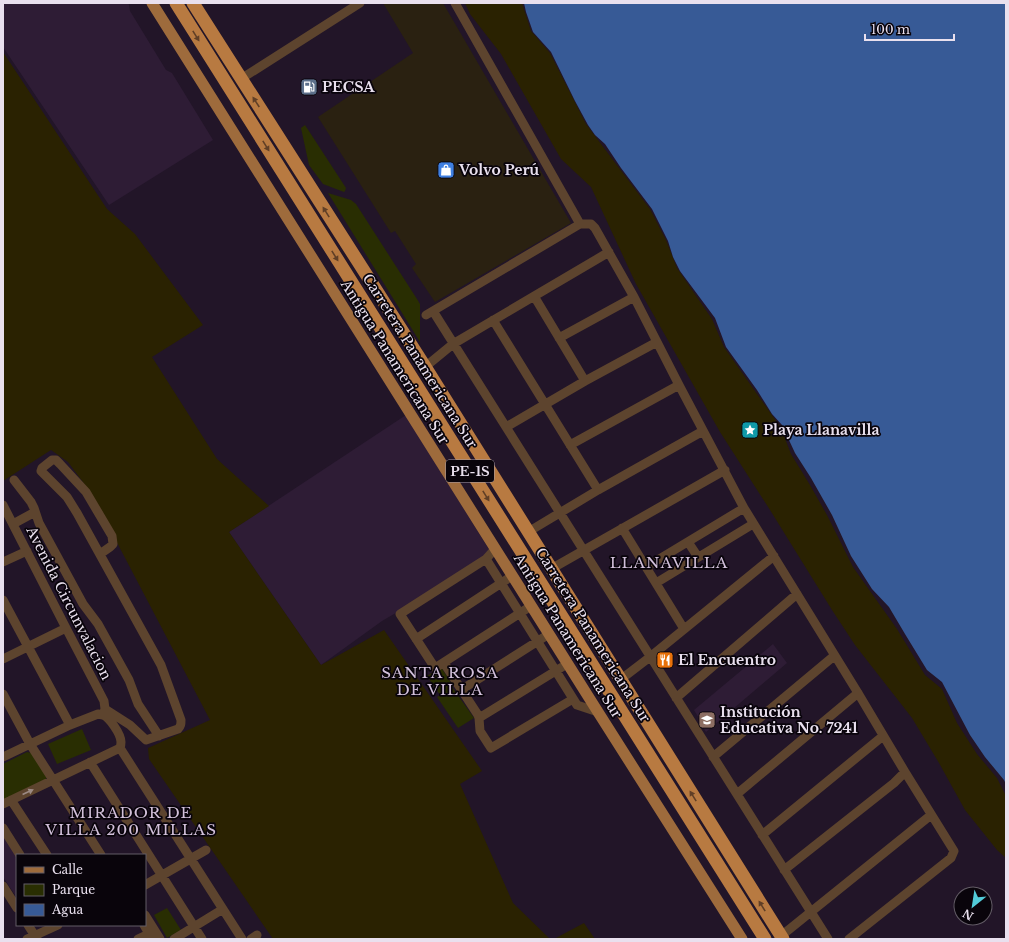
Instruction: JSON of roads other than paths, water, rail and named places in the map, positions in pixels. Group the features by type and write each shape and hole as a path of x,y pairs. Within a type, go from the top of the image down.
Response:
{"highway":[{"name":"Carretera Panamericana Sur","path":"176,3 765,939"},
{"name":"Carretera Panamericana Sur","path":"193,3 425,367 782,937"}],"main road":[{"name":"Antigua Panamericana Sur","path":"152,3 567,664 742,939"}],"street":[{"path":"241,78 360,3"},
{"path":"455,3 580,224"},
{"path":"828,939 506,427 453,344 429,313 580,224 591,224 596,228 634,297 753,524 954,851 951,858 849,939"},
{"path":"425,367 453,344 609,252"},
{"path":"534,296 585,381"},
{"path":"559,338 634,297"},
{"path":"493,320 598,490"},
{"path":"506,427 585,381 657,342"},
{"path":"570,445 679,385"},
{"path":"528,532 598,490 703,431"},
{"path":"3,757 70,725 104,712 130,724 146,740 180,727 181,720 161,665 67,497 41,471 42,468 52,460 56,460 86,492 112,536 113,544 100,554"},
{"path":"551,569 724,470"},
{"path":"14,480 31,502 39,523 82,604 98,624 129,680 138,704 159,736"},
{"name":"Avenida Circunvalacion","path":"3,505 104,700 104,712"},
{"path":"646,567 744,508"},
{"path":"12,524 35,512"},
{"path":"656,583 753,524"},
{"path":"622,528 684,629"},
{"path":"688,542 698,557"},
{"path":"495,549 486,559 400,614 435,668 531,606"},
{"path":"3,562 27,551"},
{"path":"620,680 774,556"},
{"path":"486,559 577,705 598,712"},
{"path":"416,639 512,576"},
{"path":"676,698 797,594"},
{"path":"3,600 70,725"},
{"path":"3,659 66,628"},
{"path":"461,690 549,634"},
{"path":"713,757 834,656"},
{"path":"444,663 478,715 480,731 491,748 573,699"},
{"path":"479,718 567,664"},
{"path":"737,794 858,693"},
{"path":"3,694 30,744 100,854"},
{"path":"46,854 7,802 120,748 122,743 120,738 104,712"},
{"path":"762,835 883,736"},
{"path":"120,748 242,939"},
{"path":"90,762 202,939"},
{"path":"784,870 894,783 905,772"},
{"path":"53,780 60,784 69,794 107,854"},
{"path":"782,937 931,815"},
{"path":"3,828 19,854"},
{"path":"146,884 206,850"},
{"path":"3,886 7,900 16,907"},
{"path":"174,939 223,909"},
{"path":"146,918 152,934"},
{"path":"28,926 33,938 56,926"},
{"path":"145,926 152,934 160,939"},
{"path":"138,939 152,934"}],"water":[{"path":"524,3 1006,3 1006,784 970,735 942,682 927,670 889,607 872,589 851,556 832,515 795,453 782,425 772,414 757,390 726,347 715,318 680,271 673,257 668,241 652,209 605,144 595,135 588,125 551,52 533,32"}],"place":[{"name":"PECSA","path":"309,87"},
{"name":"Volvo Perú","path":"446,170"},
{"name":"Playa Llanavilla","path":"750,430"},
{"name":"El Encuentro","path":"665,660"},
{"name":"Institución Educativa No. 7241","path":"707,720"}],"district":[{"name":"LLANAVILLA","path":"669,563"},
{"name":"SANTA ROSA DE VILLA","path":"440,682"},
{"name":"MIRADOR DE VILLA 200 MILLAS","path":"131,822"}]}
